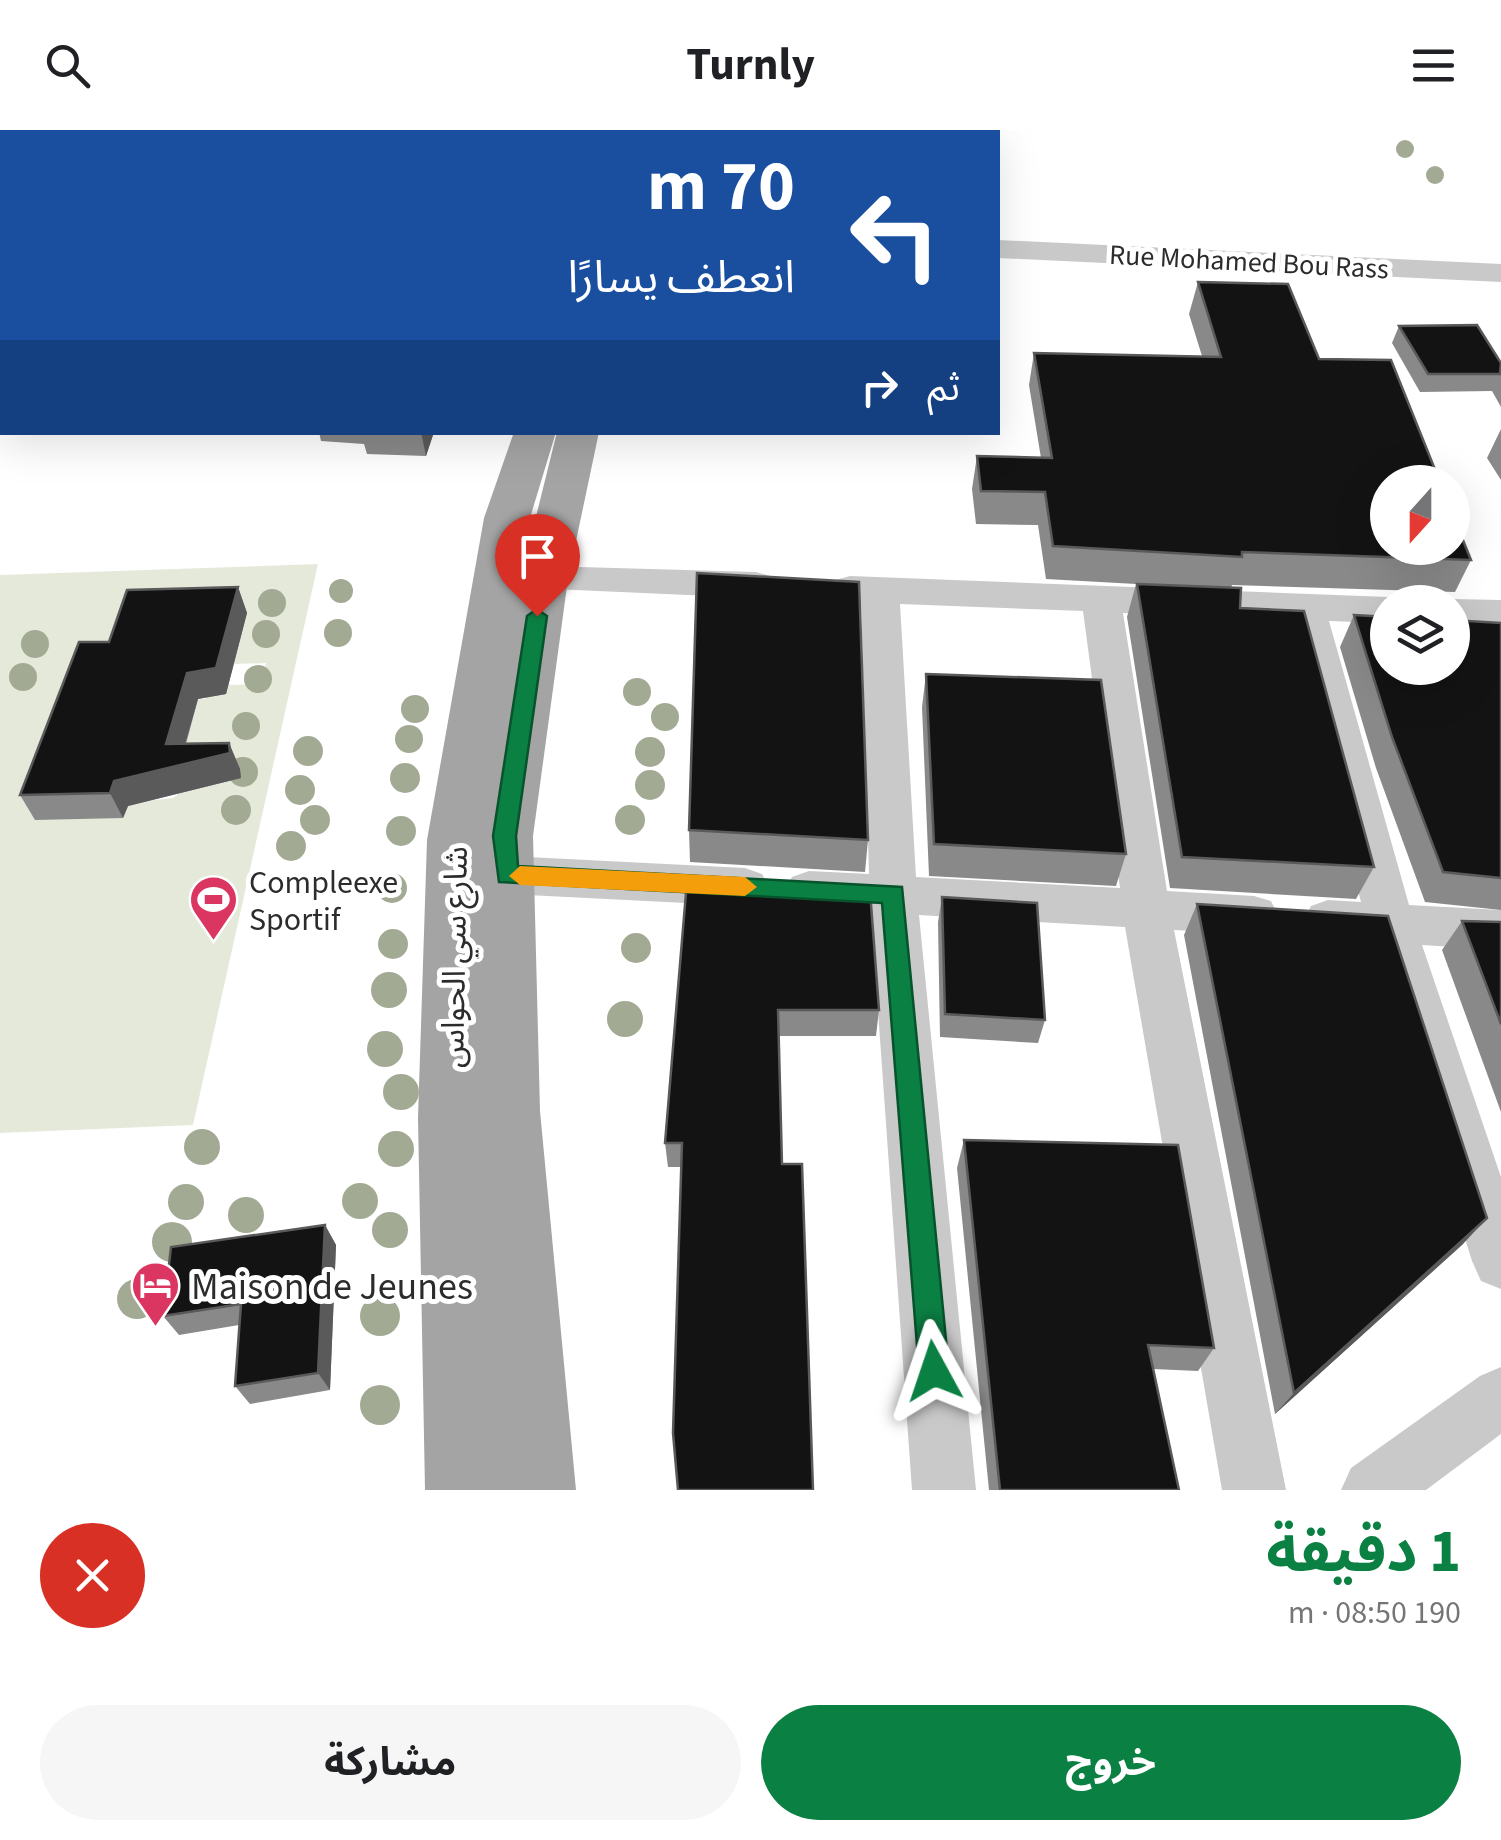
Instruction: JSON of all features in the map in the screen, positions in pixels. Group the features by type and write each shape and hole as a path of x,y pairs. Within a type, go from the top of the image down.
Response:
{"main road":[{"name":"شارع سي الحواس","path":"464,1490 451,1118 455,840 508,518 534,435"},
{"name":"شارع سي الحواس","path":"538,1490 508,1111 504,836 544,579 577,435"}],"street":[{"name":"Rue Mohamed Bou Rass","path":"1000,249 1501,273"},
{"name":"Rue Mohamed Bou Rass","path":"1000,269 1501,289"},
{"path":"544,579 1370,609"},
{"path":"880,591 893,894 944,1490"},
{"path":"1101,599 1146,908 1254,1490"},
{"path":"1305,607 1391,924 1501,1261"},
{"path":"1470,612 1501,613"},
{"path":"507,875 1501,930"},
{"path":"1373,1490 1501,1397"}],"shaded area":[{"path":"318,564 193,1125 0,1133 0,575","holes":["247,613 234,664 266,663 262,684 228,685 205,699 140,701","194,782 173,798 128,803 123,818 100,818 103,803"]}],"building":[{"path":"1198,282 1288,284 1319,359 1391,360 1433,465 1370,465 1370,556 1242,552 1242,557 1053,546 1045,492 981,491 977,456 1052,458 1034,353 1221,357"},
{"path":"1477,325 1501,363 1500,374 1428,374 1399,326"},
{"path":"697,573 859,582 868,840 689,830"},
{"path":"1137,584 1241,588 1240,608 1304,611 1374,867 1182,857"},
{"path":"238,587 216,668 187,673 166,744 229,743 230,753 114,781 110,793 20,795 79,642 109,642 127,590"},
{"path":"1354,615 1370,616 1370,666"},
{"path":"1470,621 1501,623 1501,878 1443,872 1376,685 1470,685"},
{"path":"926,674 1101,680 1126,854 934,844"},
{"path":"687,881 870,891 879,1010 778,1010 782,1164 802,1164 813,1490 678,1490 673,1433 682,1143 665,1143"},
{"path":"942,897 1037,903 1045,1020 945,1014"},
{"path":"1197,904 1388,916 1487,1218 1294,1393"},
{"path":"1462,921 1501,922 1501,1024"},
{"path":"964,1140 1178,1145 1214,1348 1148,1345 1179,1490 1000,1490"},
{"path":"325,1225 318,1373 235,1386 241,1304 163,1316 171,1247"}],"slow traffic":[{"path":"520,876 745,887"}],"place":[{"name":"Compleexe Sportif","path":"214,942"},
{"name":"Maison de Jeunes","path":"156,1328"}],"route":[{"path":"537,616 504,836 507,875 893,894 934,1371"}]}
